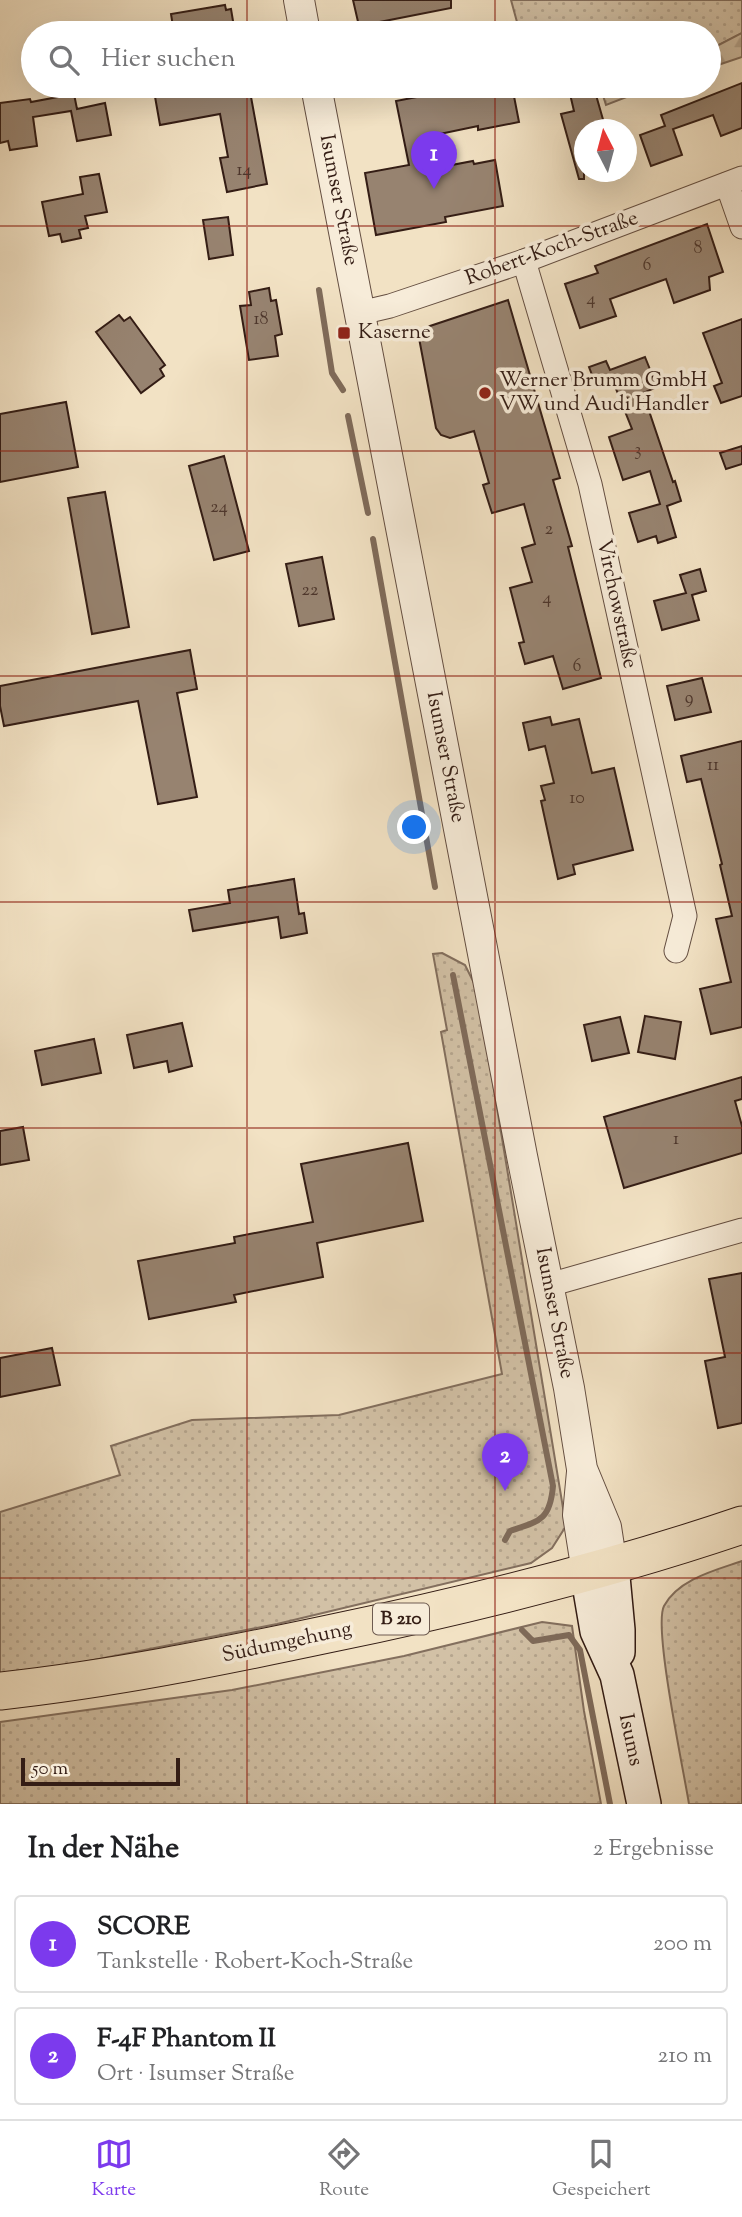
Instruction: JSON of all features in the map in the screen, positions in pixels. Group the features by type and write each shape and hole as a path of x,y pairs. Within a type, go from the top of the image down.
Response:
{"main road":[{"name":"B 210","path":"599,1569 742,1525"},
{"name":"Isums","path":"599,1569 597,1631 617,1675 644,1804"},
{"name":"Südumgehung","path":"0,1691 214,1659 454,1608 599,1569"}],"street":[{"path":"299,0 303,21"},
{"name":"Isumser Straße","path":"318,98 582,1469 578,1515 599,1569"},
{"path":"734,181 742,226"},
{"name":"Robert-Koch-Straße","path":"360,313 390,306 524,261 734,181"},
{"name":"Virchowstraße","path":"524,261 590,484 599,524 685,916 676,951"},
{"path":"548,1285 742,1230"}],"green space":[{"path":"511,0 742,0 742,33 721,44 721,21 517,21"},
{"path":"742,33 742,57 721,64 721,44"},
{"path":"604,98 624,98 606,105"},
{"path":"442,953 465,965 474,983 484,1029 566,1526 552,1548 531,1563 277,1624 38,1671 0,1674 0,1512 120,1475 111,1446 192,1420 339,1415 502,1374 441,1032 447,1030 433,954"},
{"path":"742,1561 742,1804 689,1804 666,1669 662,1619 664,1606 678,1589 688,1582"},
{"path":"542,1622 572,1626 601,1804 0,1804 0,1722 232,1690 404,1656"}],"building":[{"path":"353,0 451,0 451,8 385,21 358,21"},
{"path":"225,5 226,10 231,9 233,21 172,21 171,14"},
{"path":"742,83 742,128 721,136 713,115 673,129 682,155 651,166 640,135 665,126 661,115 704,98 721,98 721,91"},
{"path":"75,98 77,109 105,103 111,135 77,141 71,111 33,117 37,146 10,150 8,141 0,143 0,103 30,99 31,102"},
{"path":"155,98 251,98 267,184 227,192 220,158 228,157 220,114 160,125"},
{"path":"412,98 514,98 519,122 478,130 478,126 430,136 436,168 495,160 503,206 445,217 446,222 376,235 365,173 409,165 396,101"},
{"path":"571,98 597,98 603,119 574,119 574,161 561,114 574,111"},
{"path":"99,174 107,212 85,216 88,228 79,230 81,238 62,242 60,234 49,236 42,202 83,194 80,177"},
{"path":"228,217 233,255 209,259 203,220"},
{"path":"707,224 723,272 709,277 710,290 674,303 666,279 610,299 616,316 580,328 565,284 598,273 595,266"},
{"path":"269,288 271,301 276,300 282,334 275,336 278,356 249,360 240,306 251,305 249,292"},
{"path":"508,300 560,478 553,480 572,546 568,547 601,678 563,689 553,656 525,664 519,643 524,642 510,588 532,582 522,548 535,544 524,504 492,513 483,485 489,483 474,431 450,438 441,435 436,428 419,338 422,331 430,326"},
{"path":"119,315 124,321 130,317 165,365 160,369 164,376 141,393 96,332"},
{"path":"742,319 742,396 721,403 714,386 722,383 703,333"},
{"path":"645,357 657,387 643,393 681,501 667,506 676,537 658,543 656,536 638,542 629,513 660,504 650,471 623,480 609,437 632,429 612,379 596,385 589,367 606,361 610,370"},
{"path":"66,402 78,467 0,482 0,414"},
{"path":"742,446 742,464 726,469 720,453"},
{"path":"224,456 249,551 214,560 189,466"},
{"path":"105,492 129,627 92,634 68,498"},
{"path":"322,557 334,619 299,626 286,564"},
{"path":"700,569 706,591 692,595 699,620 662,630 654,601 686,593 680,575"},
{"path":"190,650 197,689 177,693 197,797 158,804 138,701 4,726 0,686"},
{"path":"702,678 711,712 675,720 667,686"},
{"path":"550,717 552,725 579,719 592,773 614,768 633,850 573,865 575,874 558,879 541,801 545,800 541,786 554,783 545,746 529,750 523,723"},
{"path":"742,741 742,1027 711,1034 700,989 731,982 716,919 732,916 701,779 687,782 681,756"},
{"path":"294,879 299,914 304,913 307,933 281,938 278,917 193,931 189,910 230,903 228,890"},
{"path":"645,1016 681,1022 675,1059 638,1052"},
{"path":"620,1017 629,1053 592,1061 584,1025"},
{"path":"182,1023 192,1066 169,1072 167,1061 134,1068 127,1035"},
{"path":"94,1039 101,1073 42,1085 35,1051"},
{"path":"742,1077 742,1099 735,1101 742,1126 742,1153 624,1188 604,1117"},
{"path":"23,1127 29,1160 0,1165 0,1131"},
{"path":"408,1143 423,1221 317,1243 323,1277 234,1295 236,1302 149,1319 138,1261 235,1243 234,1237 313,1222 301,1164"},
{"path":"742,1273 742,1423 718,1428 705,1361 725,1357 709,1279"},
{"path":"52,1348 60,1385 0,1397 0,1358"}],"waterway":[{"path":"319,290 332,373 343,390"},
{"path":"348,416 368,513"},
{"path":"373,539 435,887"},
{"path":"453,975 553,1486 549,1506 542,1518 510,1531 505,1540"},
{"path":"522,1630 533,1641 569,1635 580,1650 610,1804"}],"place":[{"name":"SCORE","path":"434,189"},
{"name":"Kaserne","path":"344,333"},
{"name":"Werner Brumm GmbH VW und Audi Handler","path":"485,393"},
{"name":"F-4F Phantom II","path":"505,1491"}]}
